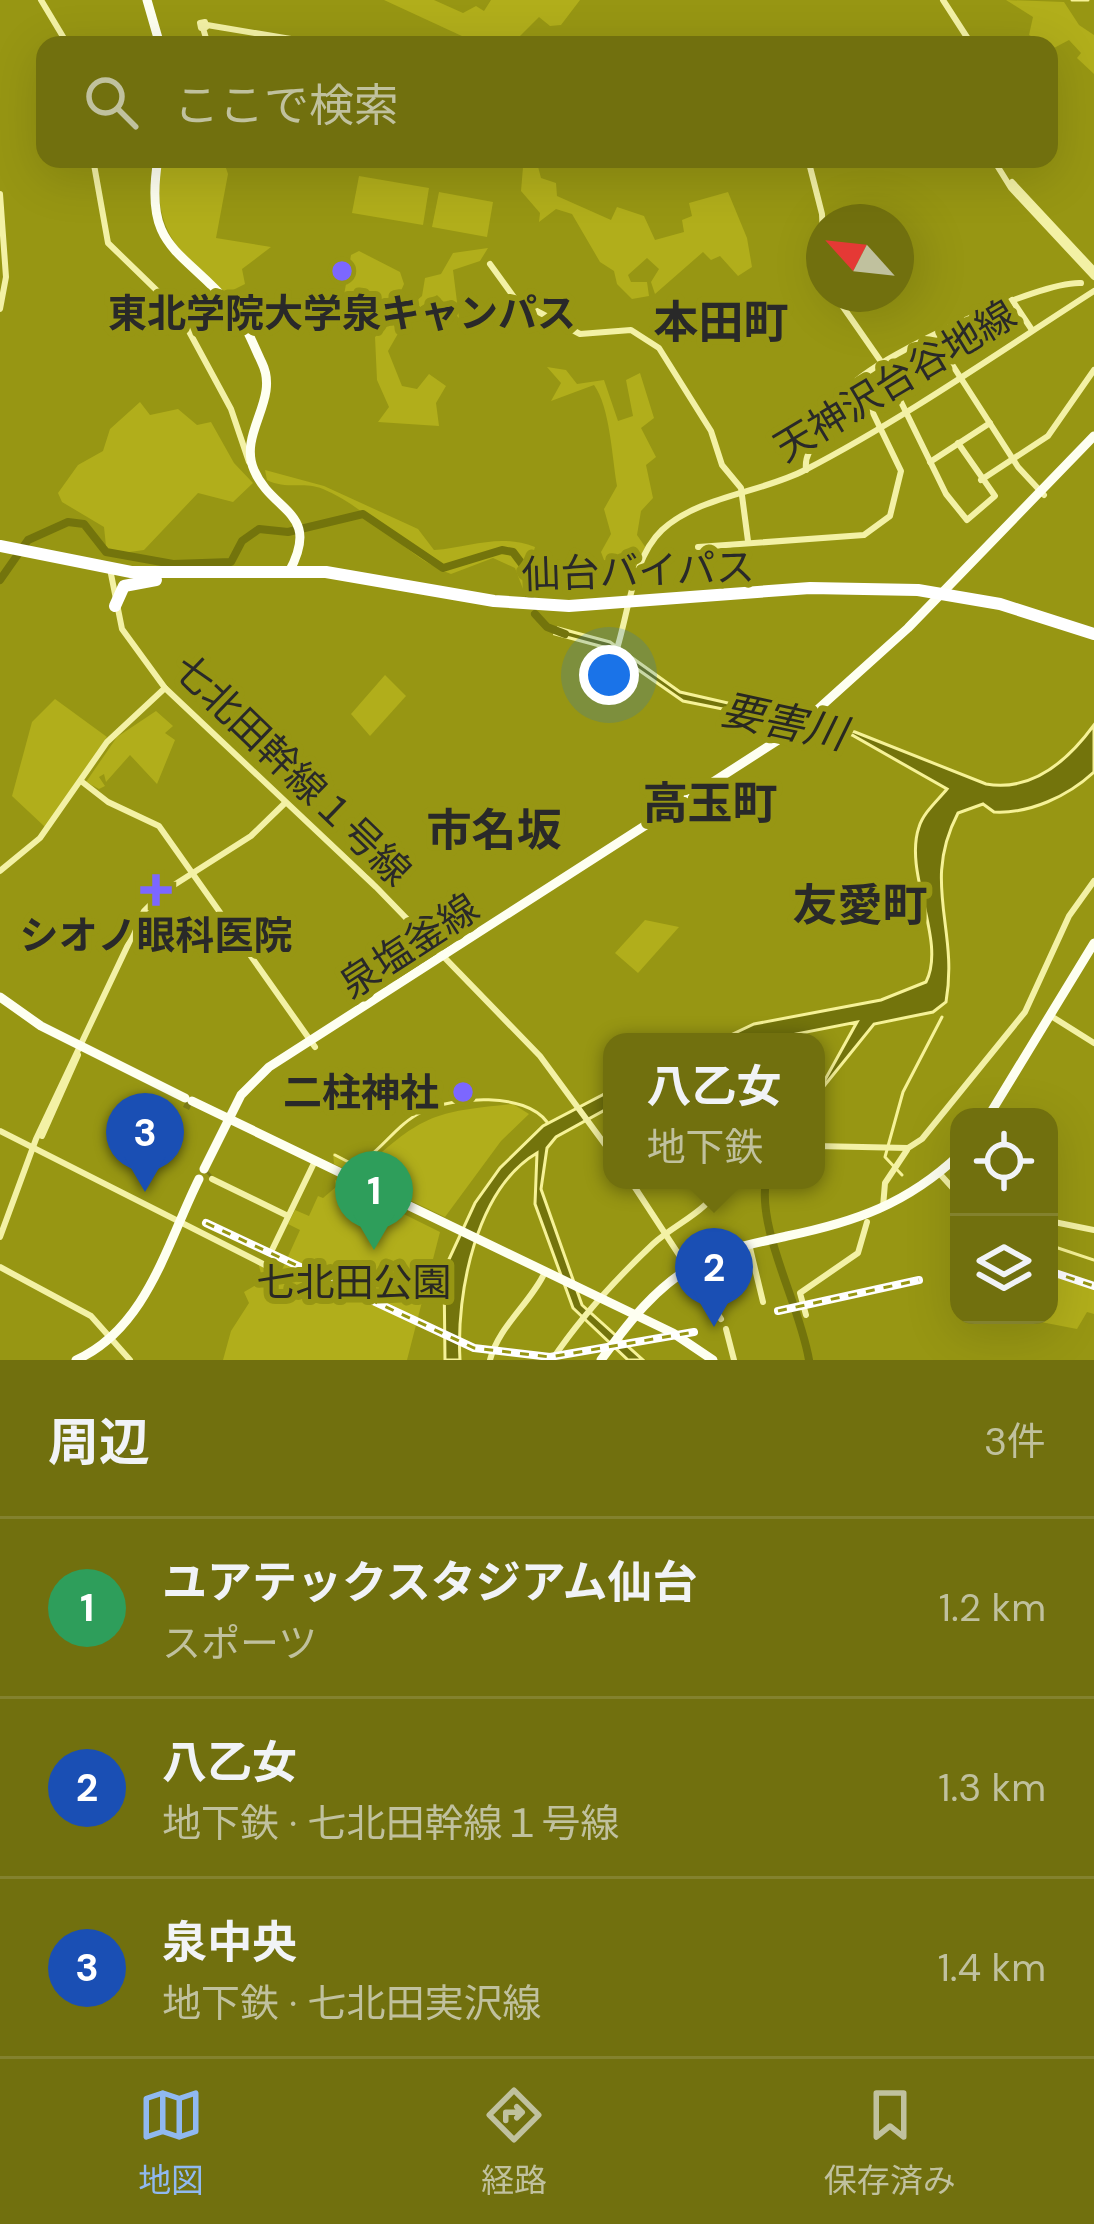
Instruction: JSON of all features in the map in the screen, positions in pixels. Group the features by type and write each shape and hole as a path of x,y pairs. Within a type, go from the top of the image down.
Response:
{"highway":[{"path":"13,551 110,572"},
{"name":"仙台バイパス","path":"110,572 289,573 519,608 628,607 827,592 944,596 1000,604 1094,636"},
{"name":"仙台バイパス","path":"110,572 156,580 289,573"},
{"path":"115,606 124,586 156,580"}],"main road":[{"path":"146,0 157,36"},
{"path":"157,168 154,201 164,234 188,269 232,307 267,374 266,399 247,448 252,467 299,528 289,573"},
{"path":"944,596 1094,439"},
{"name":"泉塩釜線","path":"182,1221 230,1122 257,1083 800,729 944,596"},
{"path":"996,1108 1094,947"},
{"path":"0,1000 80,1049 578,1290 596,1304 636,1318 709,1360"},
{"path":"772,1241 867,1222 909,1202 950,1167"},
{"path":"608,1355 636,1318 690,1271 749,1247 883,1211 940,1176"},
{"path":"86,1360 112,1340 143,1305 182,1221"},
{"path":"503,1253 559,1281"},
{"path":"76,1360 112,1340"}],"street":[{"path":"40,0 62,36"},
{"path":"945,0 968,36"},
{"path":"206,36 205,27 266,36"},
{"path":"95,168 108,243 178,311 247,448"},
{"path":"810,168 819,204"},
{"path":"1002,168 1094,273"},
{"path":"0,194 6,277 0,309"},
{"path":"490,264 516,301 580,334 631,330 656,345 709,427 719,461 744,496 748,541"},
{"path":"806,470 808,452 857,380 882,363 1047,285 1081,283"},
{"name":"天神沢台谷地線","path":"614,658 628,607 662,530 702,507 744,496 806,470 1094,291"},
{"path":"1012,300 1032,331"},
{"path":"847,312 882,363 929,462 967,520 995,496 958,443"},
{"path":"935,338 1013,460 1042,493"},
{"path":"981,480 1065,418 1094,370"},
{"path":"698,547 864,535 892,513 902,475 857,380"},
{"path":"929,462 990,423"},
{"name":"七北田幹線１号線","path":"110,572 115,606 127,638 165,688 445,957 567,1091 603,1142"},
{"path":"0,871 41,837 114,735 165,688"},
{"path":"81,781 108,802 159,826 312,1044"},
{"path":"0,1237 34,1149 144,911 251,836 285,802"},
{"path":"883,1211 883,1186 908,1148 922,1139 1025,1012 1069,916 1094,881"},
{"path":"1052,1016 1094,1043"},
{"path":"0,1131 266,1265"},
{"path":"825,1146 908,1148"},
{"path":"272,1250 314,1163"},
{"path":"205,1176 289,1216"},
{"path":"940,1176 950,1186"},
{"path":"636,1189 721,1319"},
{"path":"552,1360 596,1304 664,1234 710,1203 717,1189"},
{"path":"806,1315 800,1293 858,1253 867,1222"},
{"path":"1058,1223 1094,1230"},
{"path":"749,1247 763,1301"},
{"path":"0,1268 91,1316 130,1360"},
{"path":"490,1360 494,1346 515,1314 528,1306 543,1276"},
{"path":"726,1329 734,1360"}],"green space":[{"path":"384,0 434,0 463,13 476,6 484,11 491,0 580,0 561,25 550,26 539,17 520,36 462,36"},
{"path":"1006,0 1064,2 1079,25 1094,35 1094,74 1077,58 1081,53 1069,40 1058,46 1058,36 1029,35 1033,17"},
{"path":"161,168 226,168 216,238 271,247 242,269 245,284 225,294 181,251 164,221"},
{"path":"523,168 538,168 541,178 556,183 557,196 611,220 617,207 644,216 655,240 684,232 682,220 692,216 689,203 728,192 747,238 752,267 738,276 720,256 711,260 703,252 655,294 651,282 659,269 647,258 628,275 631,282 647,282 649,296 632,299 617,284 614,271 600,262 572,214 556,209 539,222 540,213 521,191"},
{"path":"359,176 429,188 423,225 352,213"},
{"path":"439,192 493,202 487,237 432,227"},
{"path":"488,248 480,261 453,270 459,318 437,295 408,316 388,351 402,386 417,389 429,374 446,386 436,403 439,426 378,422 389,407 377,380 375,337 422,296 425,278 441,274 453,253"},
{"path":"359,251 400,272 404,284 393,309 364,319 343,301 351,255"},
{"path":"547,367 566,370 577,384 604,380 618,421 633,416 626,380 640,373 654,418 641,428 656,457 646,465 653,498 641,511 637,535 646,548 639,566 604,560 601,552 611,534 604,509 617,486 599,394 594,385 551,401 561,383"},
{"path":"140,402 150,415 178,409 197,425 211,422 234,463 253,483 233,502 198,493 144,550 115,554 106,546 104,527 62,502 58,493 78,465 103,451 110,429"},
{"path":"265,470 324,486 418,529 434,550 497,541 535,547 523,589 515,568 493,558 451,574 433,566 341,498 316,487 274,483 267,480"},
{"path":"385,675 406,696 370,736 351,714"},
{"path":"55,699 107,737 45,827 12,796 32,722"},
{"path":"156,711 173,726 165,733 175,740 157,784 130,755 106,782 104,774 99,777 105,786 99,789 86,782 117,737"},
{"path":"645,920 679,927 638,973 615,953"},
{"name":"七北田公園","path":"513,1104 529,1114 501,1141 445,1217 334,1164 333,1153 364,1168 401,1136 431,1119"},
{"name":"七北田公園","path":"335,1180 440,1232 407,1360 223,1360 231,1331 249,1303 244,1292 263,1281 258,1262 281,1272 300,1230 288,1224 295,1210 309,1216 318,1196 323,1198 336,1187"},
{"path":"1058,1276 1094,1288 1094,1314 1087,1312 1077,1329 1051,1324 1058,1324"}],"shaded area":[{"path":"558,628 610,642 680,692 855,732 986,784 1033,779 1060,762 1094,725 1094,772 1035,807 994,812 983,804 958,813 942,862 949,976 946,1002 933,1012 874,1024 825,1085 857,1022 801,1033 735,1033 754,1024 881,1000 926,982 932,947 916,845 924,817 947,789 852,735 683,701 607,648 555,634"},
{"path":"603,1095 603,1111 556,1137 547,1148 541,1189 582,1305 643,1360 628,1360 573,1308 535,1204 537,1153 516,1169 485,1217 467,1275 460,1360 445,1360 444,1270 475,1203 500,1168 543,1126"}],"waterway":[{"path":"1072,0 1088,0"},
{"name":"要害川","path":"0,580 28,540 68,522 84,524 106,552 173,564 231,562 242,541 259,529 288,532 363,514 443,568 502,550 513,552 525,568 530,600"},
{"name":"要害川","path":"535,614 547,627 565,634"},
{"path":"902,1175 885,1157 903,1092 942,1017"},
{"path":"335,1155 356,1166 413,1117 470,1100 506,1101 537,1112 547,1122"},
{"path":"766,1189 773,1244 809,1360"},
{"path":"1058,1248 1094,1260"}],"tunnel":[{"path":"185,1103 191,1106"}],"railway":[{"path":"206,1223 474,1348 550,1357 694,1332"},
{"path":"1058,1274 1094,1286"},
{"path":"778,1311 919,1280"}],"place":[{"name":"東北学院大学泉キャンパス","path":"342,271"},
{"name":"シオノ眼科医院","path":"156,890"},
{"name":"二柱神社","path":"463,1092"},
{"name":"泉中央","path":"145,1192"},
{"name":"ユアテックスタジアム仙台","path":"374,1250"},
{"name":"八乙女","path":"714,1327"}],"district":[{"name":"本田町","path":"721,322"},
{"name":"高玉町","path":"710,803"},
{"name":"市名坂","path":"494,830"},
{"name":"友愛町","path":"860,905"}]}
